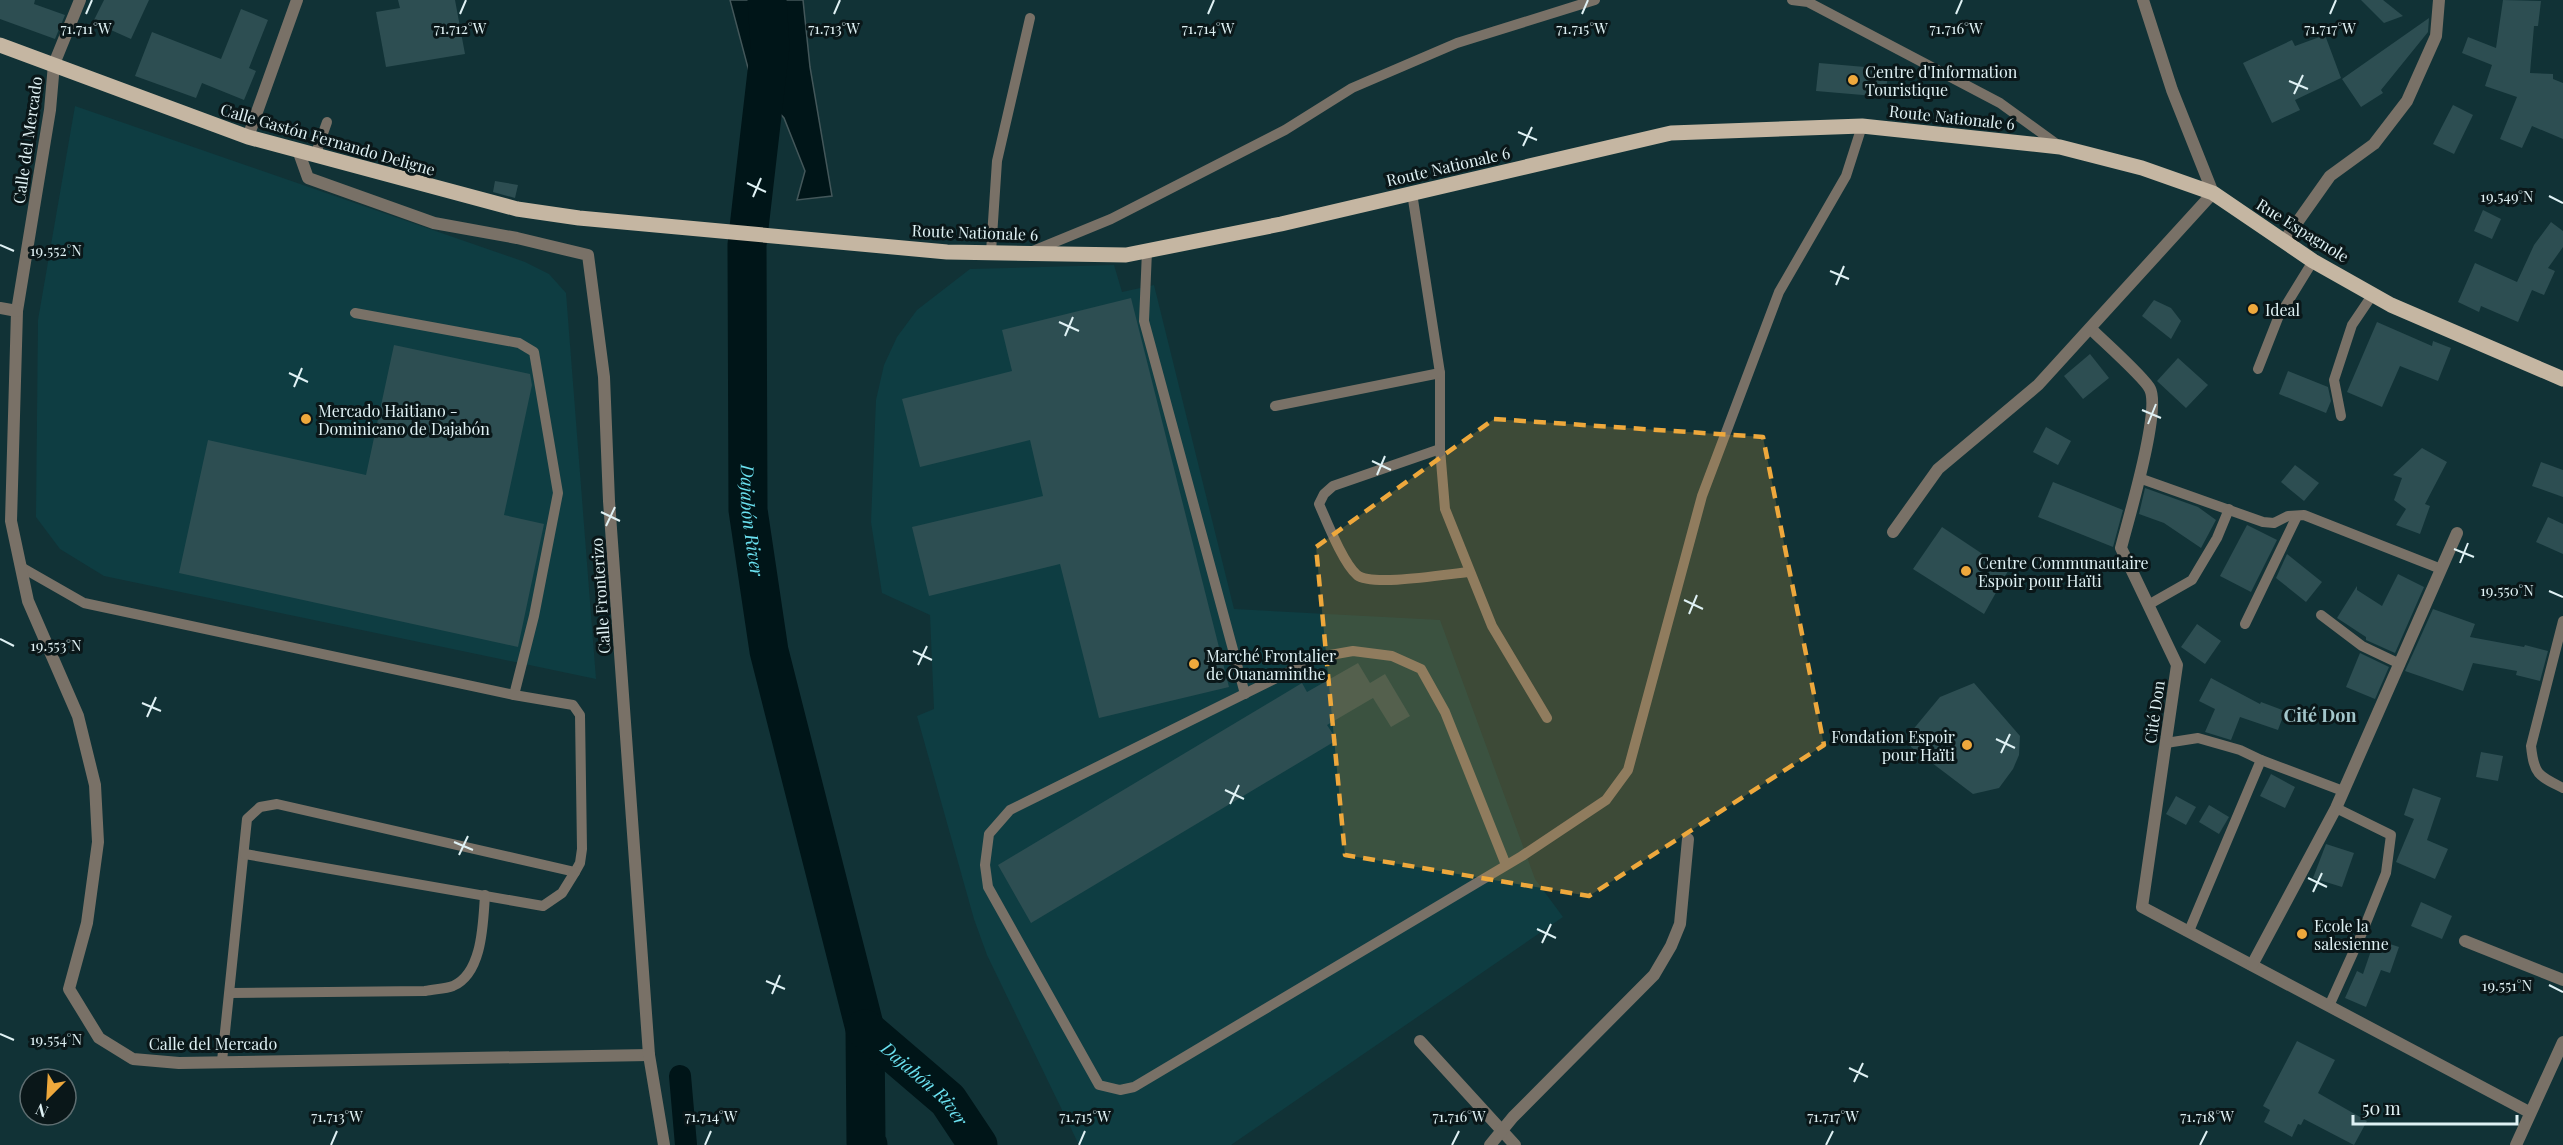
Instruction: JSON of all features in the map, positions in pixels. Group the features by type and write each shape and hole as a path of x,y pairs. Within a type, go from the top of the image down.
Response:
{"main road":[{"name":"Calle Gastón Fernando Deligne","path":"0,45 248,137 471,198 549,214 902,248"},
{"name":"Route Nationale 6","path":"902,248 947,252 1126,255 1281,224 1671,134 1862,126 2061,147 2142,168 2213,193"},
{"name":"Rue Espagnole","path":"2213,193 2313,261 2373,294 2563,379"}],"street":[{"name":"Calle del Mercado","path":"80,0 54,64 50,110 18,311 11,521 28,601 78,716 95,784 98,842 87,923 69,989 99,1038 133,1059 179,1063 649,1055"},
{"path":"248,137 297,0"},
{"path":"1893,532 1938,469 2038,385 2213,193 2172,90 2143,0"},
{"path":"2283,241 2330,176 2374,144 2407,100 2436,36 2439,0"},
{"name":"Calle Fronterizo","path":"298,150 308,178 423,220 588,255 604,377 609,501 649,1055 664,1145"},
{"path":"0,308 18,311"},
{"name":"Cité Don","path":"2091,329 2150,388 2153,408 2139,478 2121,548 2177,665 2142,907 2529,1112"},
{"path":"2252,965 2336,808 2457,533"},
{"path":"1490,1145 1654,975 1671,946 1680,924 1688,839"},
{"path":"2465,941 2563,980"},
{"path":"1420,1041 1515,1145"},
{"path":"2516,1145 2529,1112 2563,1042"}],"lane":[{"path":"1030,252 1111,219 1285,130 1352,88 1457,43 1595,0"},
{"path":"1792,0 1808,2 2000,103 2061,147"},
{"path":"990,252 997,161 1030,18"},
{"path":"315,156 327,122"},
{"path":"1506,866 1445,712 1421,669 1392,656 1353,651 1319,657 1010,810 989,834 985,865 988,887 1099,1085 1120,1090 1134,1087 1506,866 1606,800 1628,770 1702,496 1779,292 1846,176 1862,126"},
{"path":"1412,193 1440,373 1440,449 1445,509 1468,572 1492,626 1547,718"},
{"path":"1147,251 1144,321 1245,694"},
{"path":"2258,369 2278,318 2313,261"},
{"path":"2341,416 2334,380 2352,325 2373,294"},
{"path":"355,313 519,343 534,352 558,494 534,616 514,695"},
{"path":"1275,406 1440,373"},
{"path":"1440,449 1334,486 1324,494 1319,504 1339,547 1357,575 1373,581 1468,572"},
{"path":"2139,478 2263,522 2274,523 2288,516 2304,515 2441,569"},
{"path":"2148,605 2192,580 2217,538 2229,509"},
{"path":"2245,624 2297,516"},
{"path":"21,567 84,603 514,695 573,705 580,715 582,849 580,863 562,893 543,906 244,854"},
{"path":"2321,615 2362,646 2400,664"},
{"path":"2563,621 2531,746 2533,766 2540,777 2563,788"},
{"path":"2166,743 2199,738 2240,750 2343,791"},
{"path":"2189,931 2261,760"},
{"path":"222,1061 247,819 260,807 277,804 575,872"},
{"path":"2329,1006 2386,873 2391,835 2336,808"},
{"path":"230,993 425,991 454,986 466,975 476,958 481,940 485,896"}],"highlighted area":[{"path":"1494,419 1763,437 1824,745 1589,896 1345,855 1316,547"}],"shaded area":[{"path":"730,0 803,0 810,67 832,196 797,200 805,171 784,118 752,83"},
{"name":"Mercado Haitiano - Dominicano de Dajabón","path":"75,106 525,262 549,274 566,293 596,679 104,576 60,549 36,517 38,320"},
{"name":"Marché Frontalier de Ouanaminthe","path":"1114,265 1122,292 1154,285 1234,609 1440,620 1535,879 1563,917 1231,1145 1079,1145 987,955 974,919 917,716 934,709 930,615 882,593 871,522 876,400 884,365 897,337 917,310 970,269"}],"building":[{"path":"0,0 35,0 34,4 65,15 55,39 0,19"},
{"path":"104,0 149,0 131,39 93,22"},
{"path":"398,0 455,0 465,54 386,67 376,12 400,8"},
{"path":"2361,0 2383,0 2403,16 2384,23"},
{"path":"2503,0 2541,1 2538,26 2534,26 2530,73 2553,74 2553,79 2563,83 2563,139 2532,126 2522,148 2500,139 2517,97 2485,86 2492,65 2462,53 2468,37 2496,48"},
{"path":"241,9 268,20 249,68 256,71 244,100 202,83 196,98 135,76 152,32 221,59"},
{"path":"2429,18 2428,32 2381,90 2383,93 2361,107 2342,79"},
{"path":"2325,35 2341,78 2295,100 2300,110 2272,123 2243,63 2292,40 2295,46"},
{"name":"Centre d'Information Touristique","path":"1819,63 1888,69 1886,97 1816,91"},
{"path":"2453,105 2473,115 2454,154 2433,144"},
{"path":"495,181 518,185 515,198 493,192"},
{"path":"2483,210 2501,219 2492,239 2474,231"},
{"path":"2551,222 2563,231 2563,247 2548,268 2555,271 2544,295 2532,290 2518,322 2481,306 2479,312 2458,302 2475,263 2517,282 2534,245"},
{"path":"1131,298 1229,687 1099,718 1060,564 929,596 912,527 1043,496 1030,440 920,467 902,399 1012,371 1002,330"},
{"path":"2154,300 2171,308 2181,321 2171,339 2142,316"},
{"path":"2377,322 2432,346 2433,341 2451,348 2438,381 2400,366 2382,407 2347,392"},
{"path":"394,345 530,374 532,385 504,515 544,524 518,647 179,573 208,440 366,475"},
{"path":"2090,354 2109,378 2083,399 2064,376"},
{"path":"2178,358 2208,385 2186,408 2157,381"},
{"path":"2288,371 2328,387 2331,401 2326,413 2279,394"},
{"path":"2046,427 2071,441 2058,465 2033,452"},
{"path":"2422,448 2447,462 2425,504 2430,506 2420,534 2396,525 2406,509 2394,500 2402,478 2393,475"},
{"path":"2541,462 2563,470 2563,497 2532,486"},
{"path":"2295,465 2319,483 2304,501 2281,482"},
{"path":"2053,482 2123,510 2113,547 2038,517"},
{"path":"2145,488 2198,507 2216,520 2201,548 2164,523 2139,514"},
{"path":"2548,517 2563,524 2563,554 2536,542"},
{"path":"2247,525 2277,540 2251,592 2220,576"},
{"path":"1942,527 2008,571 1984,614 1913,569"},
{"path":"2287,554 2322,582 2306,602 2276,578"},
{"path":"2398,574 2424,587 2395,653 2366,640 2366,637 2337,618 2357,586 2357,590 2382,606"},
{"path":"2433,609 2475,624 2470,637 2524,647 2525,645 2548,651 2540,681 2516,675 2517,671 2473,663 2463,691 2405,671"},
{"path":"2197,624 2221,641 2205,664 2181,647"},
{"path":"2360,653 2389,667 2375,699 2346,687"},
{"path":"1358,663 1370,683 1385,674 1410,716 1391,727 1373,698 1327,725 1337,740 1031,923 998,865 1302,683 1307,692"},
{"path":"2211,678 2260,704 2261,702 2285,711 2278,730 2240,717 2231,740 2205,732 2215,709 2199,701"},
{"path":"1974,683 2020,736 2019,755 2013,769 1999,788 1973,794 1911,747 1911,732 1940,697"},
{"path":"2481,752 2503,756 2498,781 2476,777"},
{"path":"2271,774 2295,787 2285,808 2260,796"},
{"path":"2413,788 2441,798 2427,840 2448,849 2435,879 2396,862 2414,819 2404,815"},
{"path":"2176,796 2196,807 2186,825 2166,814"},
{"path":"2209,805 2229,817 2219,834 2199,822"},
{"path":"2326,844 2354,853 2342,887 2313,878"},
{"path":"2421,902 2452,916 2442,939 2411,926"},
{"path":"2375,939 2399,947 2390,973 2381,970 2366,1007 2345,998 2357,971 2363,974"},
{"path":"2297,1041 2335,1060 2318,1093 2367,1121 2354,1145 2304,1119 2301,1125 2298,1124 2292,1137 2264,1122 2270,1110 2263,1106"}],"waterway":[{"name":"Dajabón River","path":"767,0 770,46 747,245 748,510 769,651 865,1029 866,1142 868,1145"},
{"name":"Dajabón River","path":"865,1029 948,1100 978,1145"},
{"path":"680,1076 686,1145"}],"place":[{"name":"Centre d'Information Touristique","path":"1853,80"},
{"name":"Ideal","path":"2253,309"},
{"name":"Mercado Haitiano - Dominicano de Dajabón","path":"306,419"},
{"name":"Centre Communautaire Espoir pour Haïti","path":"1966,571"},
{"name":"Marché Frontalier de Ouanaminthe","path":"1194,664"},
{"name":"Fondation Espoir pour Haïti","path":"1967,745"},
{"name":"Ecole la salesienne","path":"2302,934"}],"district":[{"name":"Cité Don","path":"2320,715"}]}
